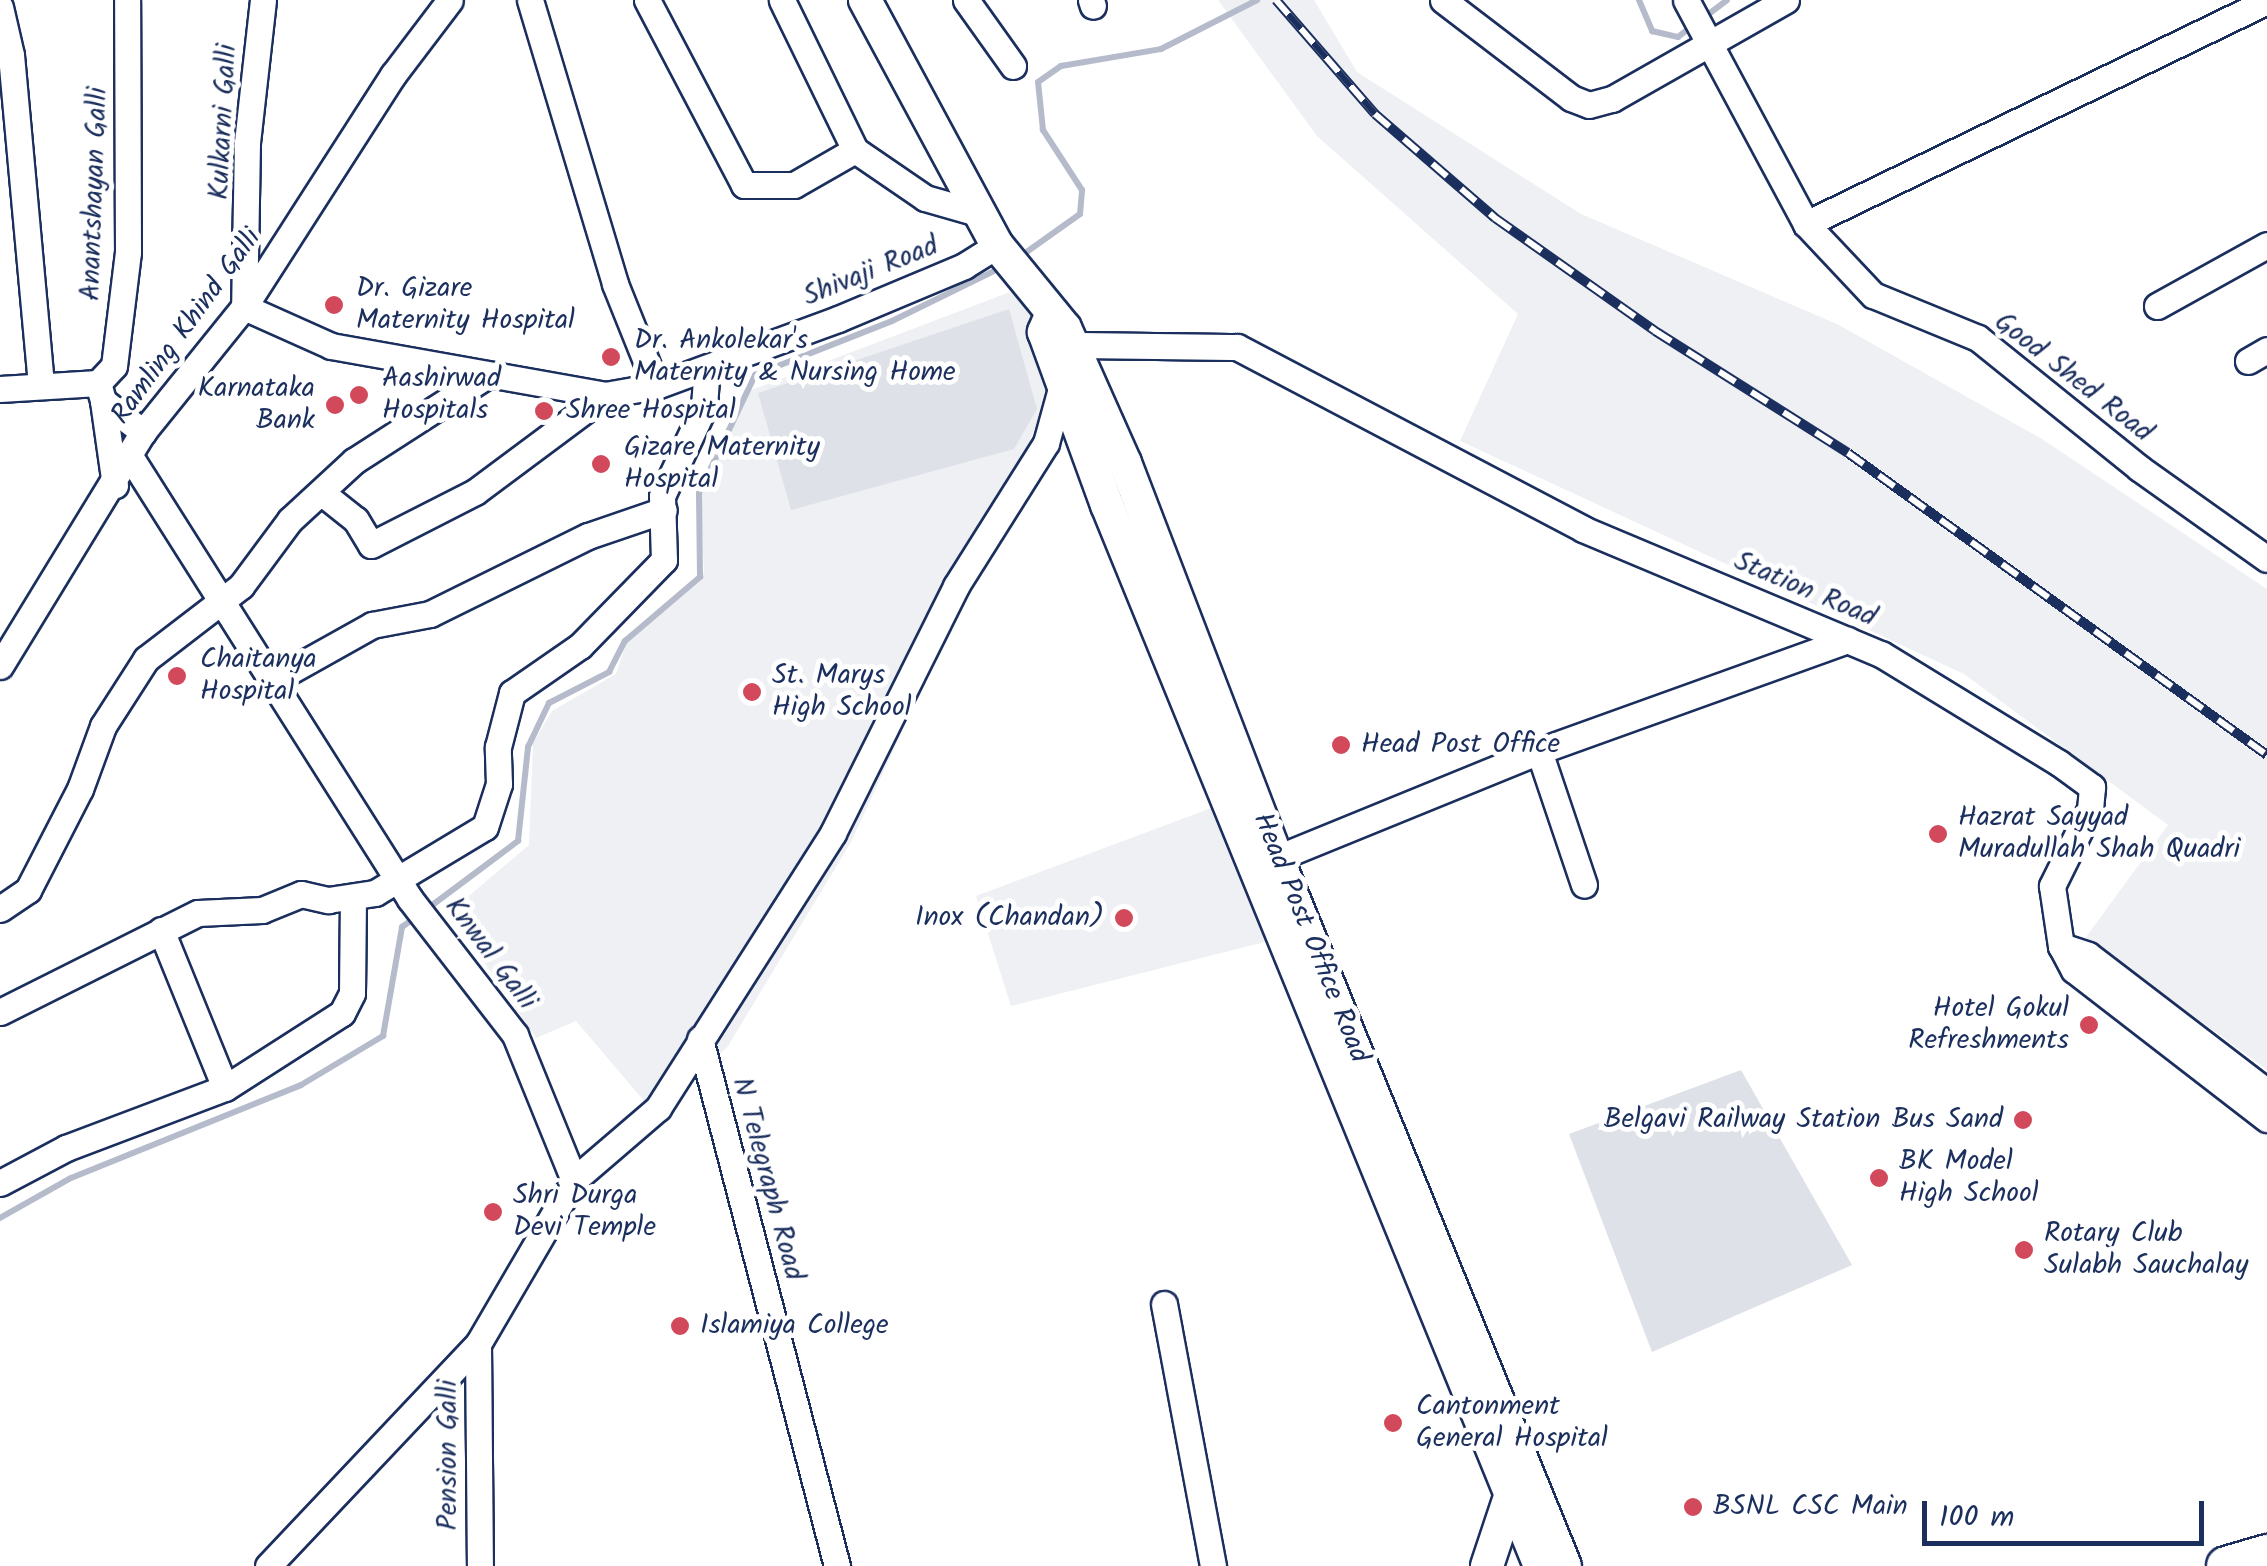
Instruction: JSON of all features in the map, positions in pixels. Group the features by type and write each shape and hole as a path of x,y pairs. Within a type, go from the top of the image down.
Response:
{"highway":[{"path":"2226,1566 2267,1554"}],"main road":[{"name":"Head Post Office Road","path":"865,0 980,214 1073,345 1126,463 1506,1454 1510,1497 1540,1566"},
{"name":"Head Post Office Road","path":"1052,312 1044,332 1061,380 1506,1454 1564,1566"},
{"path":"1487,1566 1510,1497"}],"street":[{"name":"Anantshayan Galli","path":"100,392 114,366 128,252 127,0"},
{"name":"Kulkarni Galli","path":"244,307 247,142 263,0"},
{"path":"530,0 615,284 656,386"},
{"path":"647,0 744,185 794,185 854,150"},
{"path":"782,0 854,150 925,198 980,214"},
{"path":"966,0 1014,66"},
{"path":"1444,0 1570,98 1589,105 1604,103 1697,22 1786,0"},
{"path":"1806,224 2267,1"},
{"name":"Ramling Khind Galli","path":"0,666 115,485 143,432 244,307 441,3"},
{"path":"0,8 10,55 41,384"},
{"name":"Good Shed Road","path":"1697,22 1806,224 1873,295 1978,338 2139,468 2267,558"},
{"path":"2157,306 2267,245"},
{"name":"Shivaji Road","path":"244,307 331,346 604,395 656,386 956,270 1010,259"},
{"path":"268,1566 478,1344 574,1180 658,1108 833,834 956,586 1046,443 1073,345"},
{"name":"Station Road","path":"1073,345 1237,347 1583,529 1881,654 2092,787 2090,809 2052,886 2061,946"},
{"path":"0,1012 198,913 262,910 301,894 353,898 404,889 486,827 499,784 498,747 512,694 580,646 664,560 662,496 704,406 706,368"},
{"path":"0,909 28,890 80,789 103,726 146,659 241,586 290,520 354,461 486,376"},
{"path":"0,389 41,384 100,392 143,432"},
{"path":"100,392 115,485"},
{"path":"322,493 356,520 372,546 475,492 604,395"},
{"name":"Knwal Galli","path":"131,458 404,889 514,1035 574,1180"},
{"path":"272,681 372,625 448,607 588,536 664,510"},
{"path":"1277,858 1539,751 1848,640"},
{"path":"1539,751 1584,885"},
{"path":"0,1183 66,1148 224,1088 342,1013 352,993 353,898"},
{"path":"161,930 224,1088"},
{"path":"2061,946 2088,955 2267,1092"},
{"path":"2061,946 2074,970 2267,1118"},
{"name":"N Telegraph Road","path":"700,1039 837,1566"},
{"path":"1164,1304 1214,1566"},
{"name":"Pension Galli","path":"478,1344 480,1566"}],"shaded area":[{"path":"1218,0 1314,0 1357,72 1581,214 1837,324 2042,439 2267,589 2267,1070 2086,937 2168,825 1964,674 1460,441 1518,314 1317,136"},
{"name":"St. Marys High School","path":"1010,292 1033,315 1052,384 994,532 851,842 728,1046 656,1115 576,1021 536,1038 450,912 529,845 533,743 552,711 616,674 628,638 704,572 700,487 746,392"},
{"path":"1009,309 1037,409 1014,449 791,510 758,393"},
{"name":"Inox (Chandan)","path":"1222,804 1273,940 1011,1006 976,896"},
{"path":"1741,1070 1852,1265 1652,1352 1569,1134"}],"waterway":[{"path":"1021,256 1080,214 1082,190 1043,130 1038,82 1061,66 1161,49 1257,0"},
{"path":"1639,0 1652,31 1678,37 1692,26"},
{"path":"1702,19 1727,0"},
{"path":"427,909 518,841 528,747 549,703 609,672 625,641 700,577 699,493 755,375 892,321 1002,267"},
{"path":"0,1218 71,1178 301,1085 383,1036 402,927 417,916"}],"railway":[{"path":"1276,0 1375,114 1495,218 1655,331 1848,453 2267,755"}],"place":[{"name":"Dr. Gizare Maternity Hospital","path":"334,305"},
{"name":"Dr. Ankolekar's Maternity & Nursing Home","path":"611,357"},
{"name":"Aashirwad Hospitals","path":"359,395"},
{"name":"Karnataka Bank","path":"335,405"},
{"name":"Shree Hospital","path":"544,411"},
{"name":"Gizare Maternity Hospital","path":"601,464"},
{"name":"Chaitanya Hospital","path":"177,676"},
{"name":"St. Marys High School","path":"752,692"},
{"name":"Head Post Office","path":"1341,745"},
{"name":"Hazrat Sayyad Muradullah Shah Quadri","path":"1938,834"},
{"name":"Inox (Chandan)","path":"1124,918"},
{"name":"Hotel Gokul Refreshments","path":"2089,1025"},
{"name":"Belgavi Railway Station Bus Sand","path":"2023,1120"},
{"name":"BK Model High School","path":"1879,1178"},
{"name":"Shri Durga Devi Temple","path":"493,1212"},
{"name":"Rotary Club Sulabh Sauchalay","path":"2024,1250"},
{"name":"Islamiya College","path":"680,1326"},
{"name":"Cantonment General Hospital","path":"1393,1423"},
{"name":"BSNL CSC Main","path":"1693,1507"}]}
